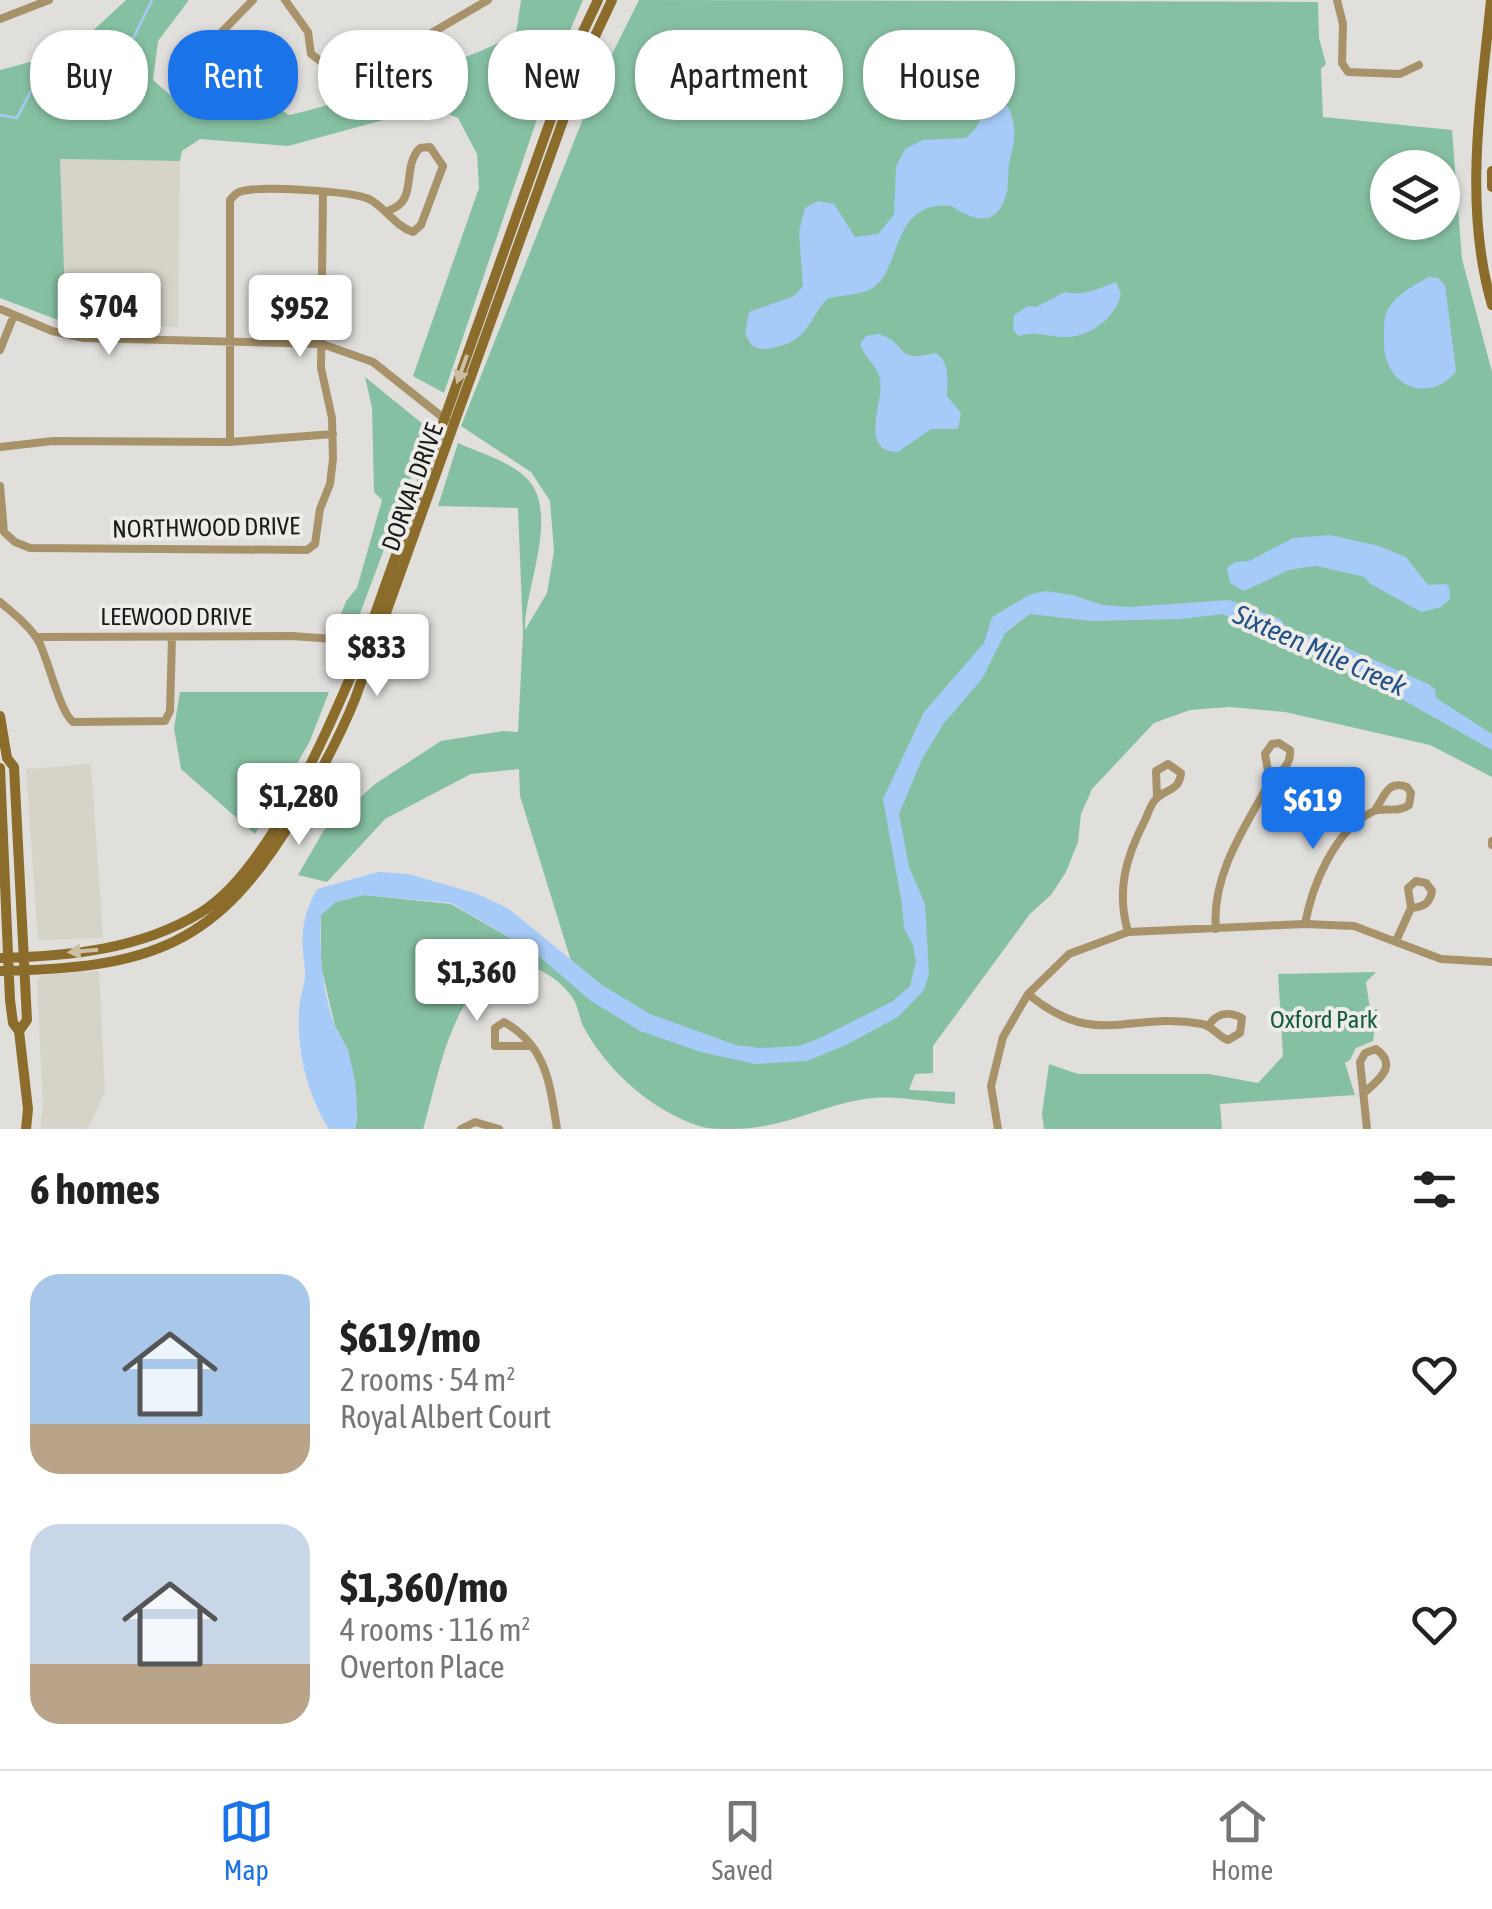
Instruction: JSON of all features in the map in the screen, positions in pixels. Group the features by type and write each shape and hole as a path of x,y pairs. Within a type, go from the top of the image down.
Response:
{"main road":[{"name":"DORVAL DRIVE","path":"5,971 116,962 154,951 200,928 228,906 265,865 342,731 445,418 579,40 598,0"},
{"name":"DORVAL DRIVE","path":"4,958 104,950 140,941 199,914 219,898 259,852 309,766 368,650 455,428 588,51 612,0"},
{"path":"1491,0 1476,182 1480,256 1492,305"},
{"path":"1492,171 1492,187"},
{"path":"0,716 4,958 13,1023 19,1031 28,1110 26,1129"},
{"path":"2,764 14,767 27,1020 19,1031"},
{"path":"0,936 6,906"},
{"path":"0,988 10,1000"}],"street":[{"path":"225,30 253,0"},
{"path":"285,0 308,32 311,54 323,62 428,35 488,0"},
{"path":"1337,0 1343,24 1342,62 1348,72 1400,74 1419,65"},
{"path":"0,19 46,1"},
{"path":"212,44 226,59 226,66 222,73 210,77 200,72 198,56 212,44"},
{"path":"230,442 230,200 244,190 346,192 368,199 413,232 421,226 443,166 430,147 420,148 413,156 406,200 400,208 387,211"},
{"name":"NORTHWOOD DRIVE","path":"0,486 4,532 30,548 307,550 315,544 320,509 331,478 332,434 322,384 324,192"},
{"path":"0,309 52,331 84,338 322,344 373,362 455,428"},
{"path":"0,350 14,315"},
{"path":"0,447 53,441 230,442 332,434"},
{"path":"0,602 36,637 69,720 161,722 170,712 172,637"},
{"name":"LEEWOOD DRIVE","path":"36,637 292,636 333,640 368,650"},
{"path":"1216,929 1216,900 1224,872 1270,782 1291,758 1290,750 1279,743 1272,744 1264,754 1270,782"},
{"path":"1305,924 1310,896 1346,833 1375,810 1389,786 1407,786 1412,800 1403,810 1375,810"},
{"path":"1128,932 1123,889 1128,853 1157,797"},
{"path":"1396,941 1412,908"},
{"path":"998,1129 991,1086 1003,1037 1028,994 1069,954 1128,932 1305,924 1354,926 1441,959 1492,962"},
{"path":"1028,994 1044,1007 1081,1025 1209,1025"},
{"path":"530,1046 495,1046 495,1028 504,1022 516,1029 530,1046 547,1071 557,1129"},
{"path":"1366,1092 1384,1075 1387,1066 1384,1055 1376,1049 1365,1052 1360,1062 1367,1129"},
{"path":"461,1129 474,1122 499,1129"}],"shaded area":[{"path":"60,159 180,161 178,327 66,323"},
{"path":"91,764 103,938 38,940 26,769"},
{"path":"99,971 105,1092 88,1129 40,1129 43,1105 37,980 43,975"}],"green space":[{"path":"126,0 189,0 158,41 153,80 168,93 168,120 298,120 298,113 318,107 318,120 383,120 288,146 200,139 182,151 180,161 60,159 66,323 0,298 0,70 30,62 30,120 148,120 148,30 94,30"},
{"path":"521,0 583,0 570,30 517,30"},
{"path":"639,0 1318,2 1319,38 1326,64 1321,69 1323,117 1452,130 1454,150 1370,150 1370,240 1460,240 1460,233 1462,259 1492,372 1492,777 1430,745 1285,712 1229,707 1190,710 1154,723 1092,789 1081,814 1078,842 1066,872 1051,895 1030,914 933,1046 933,1073 915,1074 909,1090 955,1092 955,1104 875,1098 750,1128 702,1127 666,1111 633,1088 593,1043 568,992 544,972 523,966 499,971 480,985 465,1005 443,1055 423,1129 355,1129 348,1050 335,1026 321,966 321,915 335,902 364,895 451,904 534,952 580,990 520,796 519,769 471,774 385,819 327,882 298,875 324,830 375,784 441,741 518,732 523,633 518,508 438,506 458,443 508,465 534,488 541,526 525,630 547,593 554,551 550,501 531,472 461,426 582,120 615,120 615,48"},
{"path":"488,48 488,120 537,120 444,393 413,376 479,188 477,154 459,120 468,120 468,56"},
{"path":"365,377 429,429 352,635 335,629 346,601 357,588 382,500 374,492 372,408"},
{"path":"180,692 329,692 309,743 255,834 181,769 174,728"},
{"name":"Oxford Park","path":"1376,972 1366,982 1370,1009 1377,1009 1373,1041 1356,1048 1345,1063 1355,1095 1220,1104 1222,1129 1044,1129 1042,1114 1049,1064 1078,1074 1209,1074 1258,1083 1283,1056 1278,974"}],"water":[{"path":"980,120 1013,120 1007,192 997,212 991,217 977,218 951,206 918,213 908,223 890,265 874,287 827,299 792,342 767,349 752,346 745,334 749,312 794,296 803,286 799,232 805,208 818,201 834,204 855,237 878,234 894,215 896,167 905,149 923,140 966,138"},
{"path":"1429,277 1438,278 1445,285 1456,371 1440,385 1420,388 1402,382 1388,364 1384,322 1395,300"},
{"path":"1116,282 1121,293 1119,301 1102,323 1086,333 1068,337 1019,336 1013,330 1014,315 1028,306 1036,307 1065,292 1085,292"},
{"path":"879,334 907,354 936,353 941,357 947,373 947,396 961,413 958,429 931,429 898,452 879,444 876,423 880,379 860,344 866,336"},
{"path":"1330,535 1379,546 1406,557 1428,585 1446,584 1450,599 1441,607 1421,612 1365,577 1317,566 1289,570 1244,591 1230,583 1227,568 1235,562 1249,561 1293,538"},
{"name":"Sixteen Mile Creek","path":"1045,591 1102,605 1129,607 1229,600 1280,619 1297,636 1316,634 1428,684 1435,689 1436,698 1492,734 1492,750 1405,701 1383,680 1267,639 1223,614 1090,621 1030,614 1005,633 982,679 944,723 923,757 899,814 909,867 925,904 929,974 924,990 898,1017 807,1061 755,1064 701,1052 640,1031 591,1001 534,952 451,903 364,895 336,902 321,915 321,957 327,997 334,1024 348,1052 357,1100 355,1129 329,1129 314,1100 301,1052 305,920 317,889 378,872 408,874 478,894 509,909 602,985 650,1014 736,1045 799,1046 893,1001 910,986 916,961 904,928 883,799 924,712 984,643 992,617 1029,595"}],"waterway":[{"path":"137,30 152,0"},
{"path":"0,115 17,118 30,93"}]}
